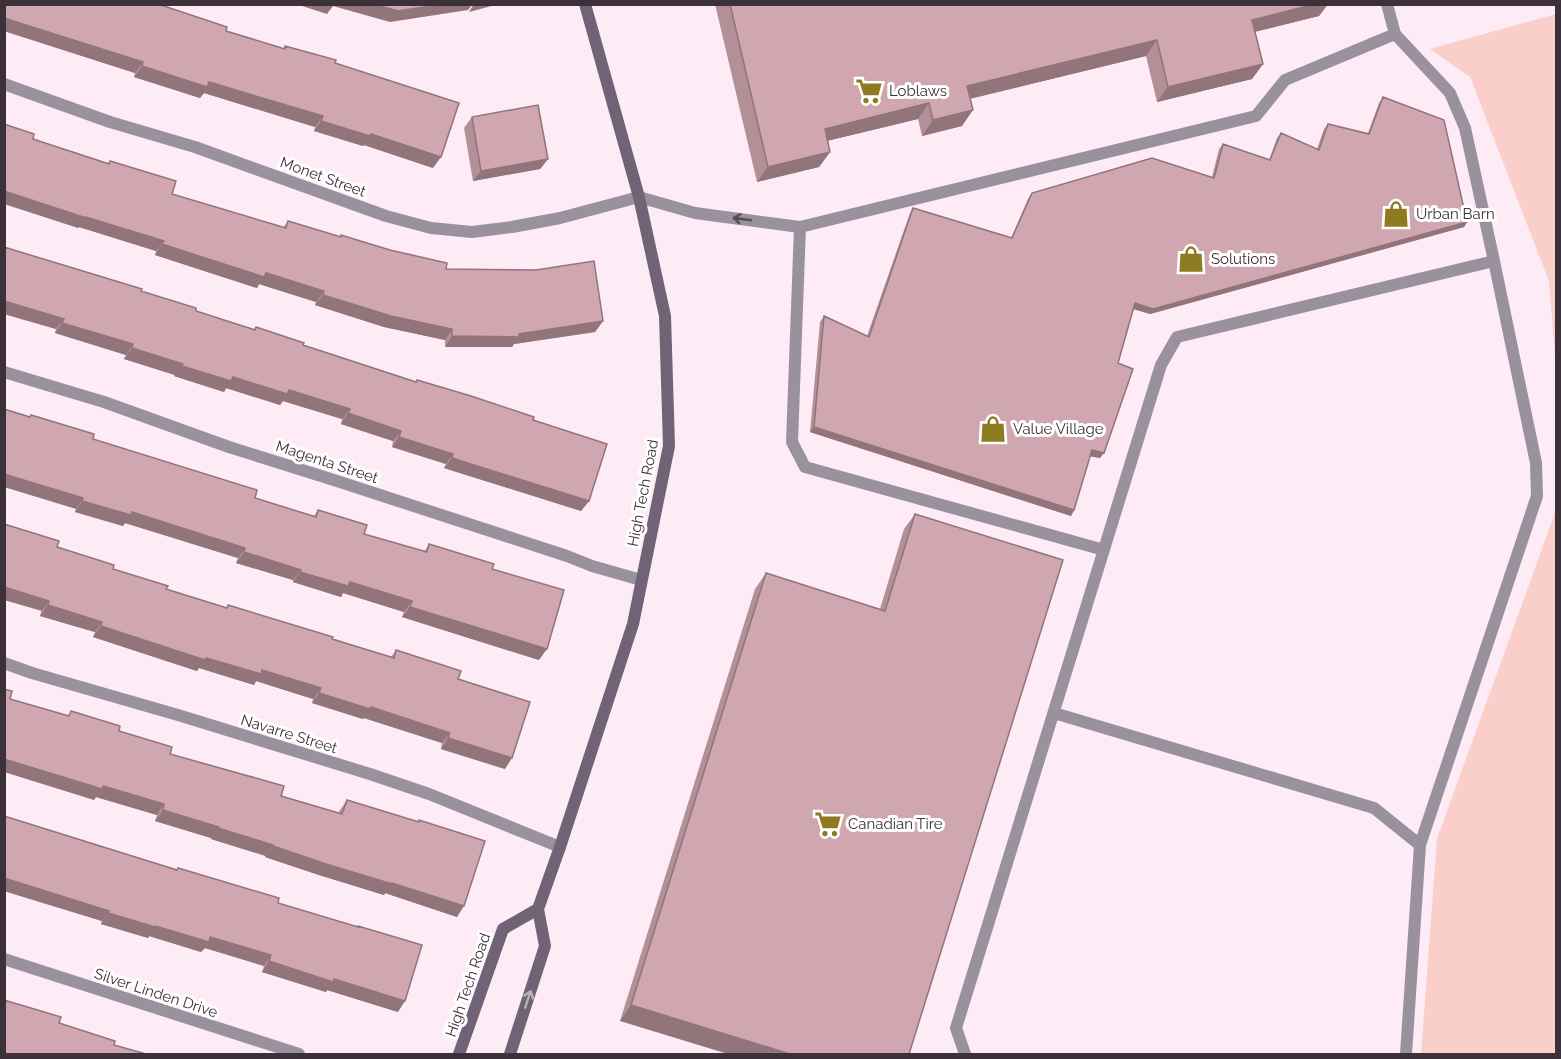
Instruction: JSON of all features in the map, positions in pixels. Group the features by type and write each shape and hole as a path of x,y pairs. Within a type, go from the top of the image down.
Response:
{"street":[{"name":"High Tech Road","path":"459,1054 502,929 538,909 560,847 633,624 669,446 664,316 639,196 585,4"},
{"path":"1388,4 1395,34 1450,93 1465,128 1536,463 1537,496 1420,845 1406,1054"},
{"path":"639,196 695,213 800,227 1256,116 1285,80 1395,34"},
{"name":"Monet Street","path":"4,84 110,122 195,147 386,216 431,228 472,232 512,227 561,218 639,196"},
{"path":"800,227 792,442 805,467 1104,550"},
{"path":"965,1054 956,1028 1161,365 1177,337 1494,261"},
{"name":"Magenta Street","path":"4,372 104,402 229,447 641,580"},
{"name":"Navarre Street","path":"4,663 370,774 429,794 560,847"},
{"path":"1054,713 1374,808 1420,845"},
{"path":"510,1054 545,946 538,909"},
{"name":"Silver Linden Drive","path":"4,959 299,1054"}],"shaded area":[{"path":"1556,14 1556,368 1549,281 1470,77 1430,49"},
{"path":"1556,510 1556,1054 1421,1054 1437,839"}],"building":[{"path":"4,4 158,4 227,27 226,31 285,49 285,46 336,60 335,63 459,103 441,157 371,134 370,136 321,121 323,116 209,82 207,87 142,66 143,62 4,18"},
{"path":"373,4 444,4 398,11"},
{"name":"Loblaws","path":"730,4 1315,4 1252,20 1263,64 1168,87 1157,40 967,86 973,110 933,120 929,103 825,129 830,152 768,167"},
{"path":"1383,97 1444,120 1467,222 1153,309 1135,303 1118,363 1133,369 1104,453 1092,450 1074,510 814,427 824,316 869,337 913,208 1012,238 1032,193 1152,158 1214,178 1223,144 1270,160 1281,133 1319,150 1328,124 1369,134"},
{"path":"538,105 548,159 481,171 472,117"},
{"path":"4,124 34,134 33,139 109,164 110,161 176,181 172,194 286,228 288,221 390,250 447,263 446,269 536,270 594,261 603,321 519,334 519,337 452,336 452,329 391,316 323,295 324,291 266,273 264,277 162,244 164,241 4,191"},
{"path":"4,247 142,289 141,291 196,308 196,311 255,330 256,327 416,382 417,380 471,396 534,417 533,420 607,444 589,501 452,458 453,454 399,437 401,431 348,413 350,409 289,390 287,394 233,377 231,381 182,366 183,364 132,348 133,344 62,323 64,319 4,301"},
{"path":"4,409 94,434 93,439 257,490 255,498 316,517 318,510 367,525 364,534 427,552 429,544 494,564 492,569 564,590 547,649 410,607 412,601 350,582 348,586 300,572 301,570 244,552 245,548 132,512 131,515 82,501 83,498 4,474"},
{"name":"Canadian Tire","path":"915,514 1063,560 909,1054 790,1054 631,1005 766,573 885,611"},
{"path":"4,524 59,541 57,547 114,565 113,569 168,586 166,589 227,608 228,605 394,658 396,650 461,671 458,679 530,702 512,758 448,738 450,733 319,693 321,688 262,670 261,674 206,658 205,660 101,626 102,622 48,605 49,601 4,587"},
{"path":"4,689 12,691 10,699 69,716 71,711 120,726 119,731 172,747 170,754 284,786 281,796 342,814 347,800 485,841 464,906 326,864 163,810 164,804 103,786 102,789 4,759"},
{"path":"4,816 177,870 178,868 279,898 278,903 422,945 405,1001 334,979 333,982 269,961 271,955 210,937 209,942 155,927 4,878"},
{"path":"4,1000 61,1017 59,1023 115,1041 114,1045 146,1054 4,1054"}],"place":[{"name":"Loblaws","path":"869,91"},
{"name":"Urban Barn","path":"1396,214"},
{"name":"Solutions","path":"1191,259"},
{"name":"Value Village","path":"993,429"},
{"name":"Canadian Tire","path":"828,824"}]}
